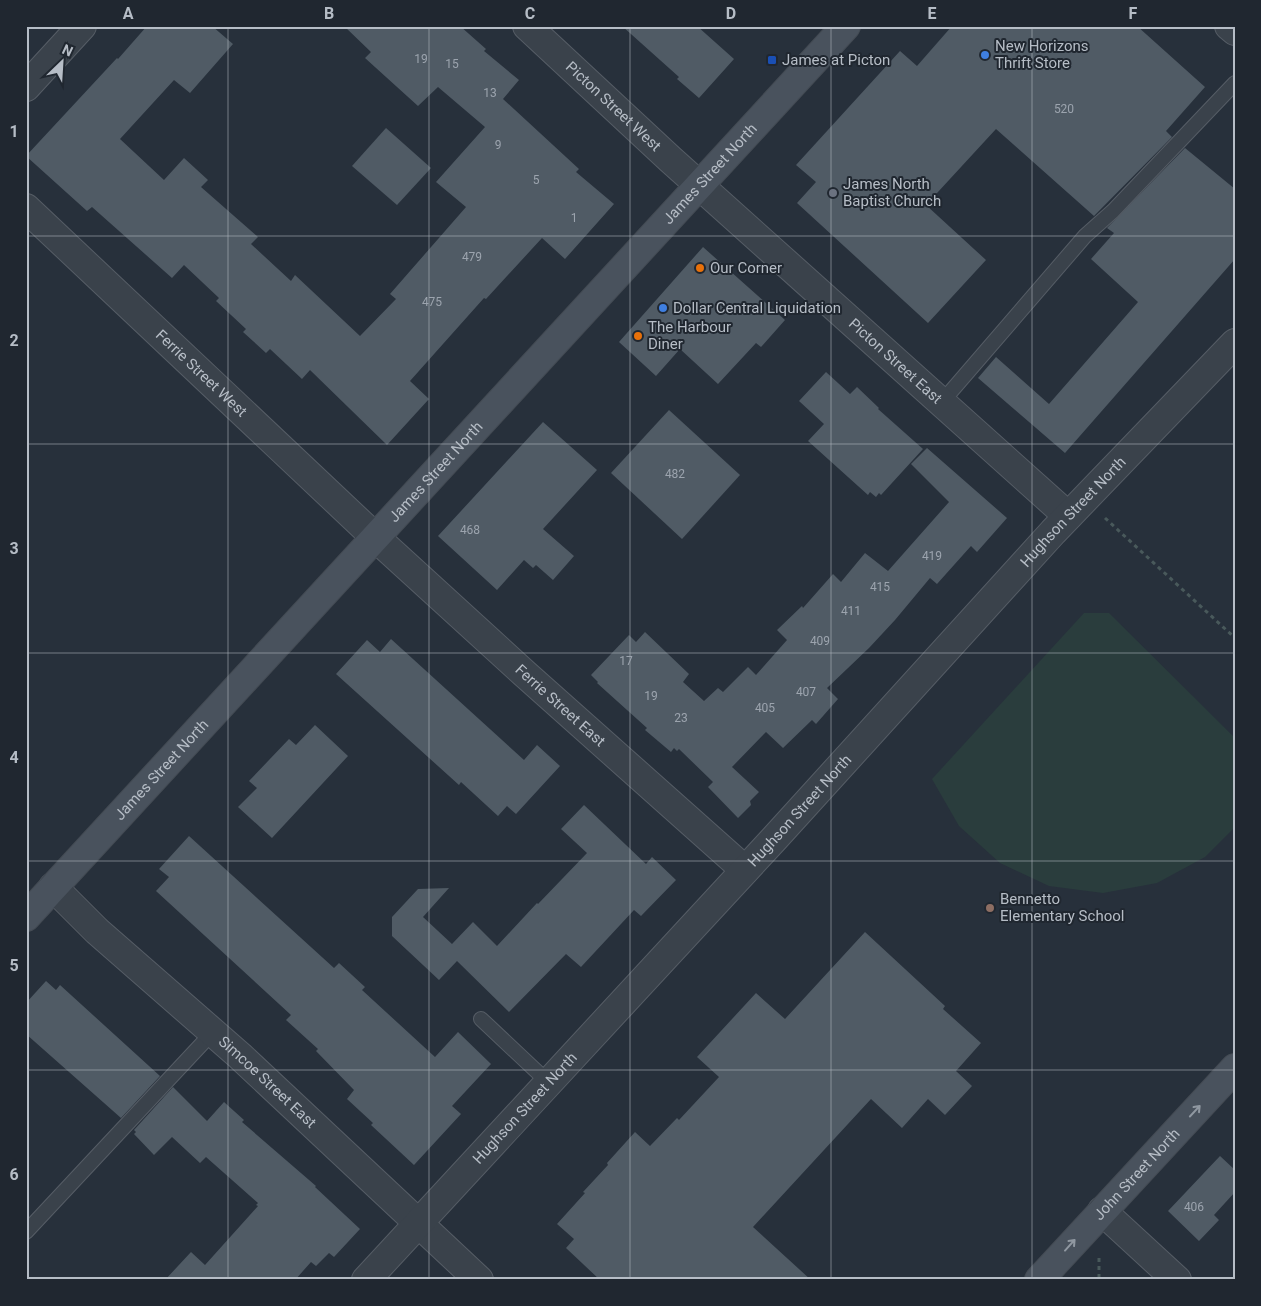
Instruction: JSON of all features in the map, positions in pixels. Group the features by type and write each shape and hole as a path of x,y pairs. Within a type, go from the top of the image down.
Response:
{"main road":[{"name":"James Street North","path":"26,917 701,186 846,26"},
{"name":"John Street North","path":"1039,1280 1235,1068"}],"street":[{"path":"26,87 82,26"},
{"name":"Picton Street West","path":"527,26 701,186"},
{"path":"1229,26 1235,31"},
{"name":"Picton Street East","path":"701,186 940,403 1068,516"},
{"name":"Ferrie Street West","path":"26,208 376,538"},
{"name":"Hughson Street North","path":"366,1280 745,870 1068,516 1235,343"},
{"name":"Ferrie Street East","path":"376,538 745,870"},
{"name":"Simcoe Street East","path":"53,887 97,931 213,1032 479,1280"},
{"path":"1102,1210 1177,1280"}],"lane":[{"path":"940,403 1085,236 1114,211 1235,83"},
{"path":"481,1019 548,1082"},
{"path":"26,1232 213,1032"}],"path":[{"path":"1101,514 1235,638"},
{"path":"1098,1252 1099,1280"}],"shaded area":[{"path":"1084,613 1109,613 1235,738 1235,827 1205,857 1157,883 1103,893 1049,886 1000,863 959,826 932,779"}],"building":[{"path":"147,26 212,26 233,44 190,93 174,80 120,139 164,180 184,158 208,180 201,187 258,237 251,244 291,281 295,275 360,336 396,299 390,294 466,207 436,182 485,127 438,87 418,106 365,58 371,52 344,26 460,26 486,49 484,51 519,80 503,99 579,169 576,172 614,204 565,259 542,238 486,299 484,298 410,381 429,399 387,445 310,370 302,379 270,349 266,353 243,332 246,329 216,301 219,298 184,265 172,278 92,207 87,211 26,156"},
{"path":"622,26 697,26 734,59 699,98 677,79 679,77"},
{"path":"952,26 1137,26 1205,87 1166,131 1172,137 1094,216 996,129 926,205 986,260 928,323 797,203 816,182 796,165 900,51 917,66"},
{"path":"386,128 431,168 397,205 352,166"},
{"path":"1185,148 1235,189 1235,259 1065,453 978,378 996,357 1049,404 1138,302 1091,259 1114,233 1107,228"},
{"path":"703,247 785,320 761,347 756,343 718,384 680,349 656,376 619,342"},
{"path":"826,372 850,394 857,387 878,409 923,449 881,495 879,493 876,497 870,492 868,495 808,441 824,424 799,401"},
{"path":"669,410 740,475 682,539 611,473"},
{"path":"543,422 597,470 543,529 574,556 553,580 536,565 533,568 524,560 497,590 438,536"},
{"path":"927,448 1007,518 977,552 971,546 937,584 930,578 869,648 827,688 838,699 816,724 812,720 783,748 766,732 732,767 759,792 750,801 751,805 738,818 708,787 713,782 679,749 677,751 674,748 671,752 645,730 647,728 597,683 591,675 629,635 636,642 645,632 689,674 683,682 704,701 718,688 723,692 748,667 756,675 787,640 777,630 802,606 803,608 833,574 841,582 865,553 888,571 949,502 911,464"},
{"path":"391,639 524,760 537,745 560,766 516,814 507,806 498,816 461,782 459,785 336,674 367,640 380,652"},
{"path":"315,725 348,756 272,838 238,807 257,788 249,781 289,739 296,745"},
{"path":"584,805 646,864 652,857 676,880 641,916 634,910 581,967 566,954 509,1012 457,961 439,980 392,936 392,917 418,889 449,888 423,917 452,944 473,922 497,946 587,853 561,829"},
{"path":"189,836 334,968 339,963 365,987 362,990 435,1057 458,1032 491,1064 452,1106 461,1114 414,1165 371,1125 373,1123 347,1099 354,1090 316,1051 318,1049 286,1020 291,1015 156,891 169,877 159,869"},
{"path":"865,932 945,1006 943,1009 981,1043 956,1071 972,1086 945,1115 928,1099 902,1128 871,1099 753,1227 811,1280 600,1280 566,1248 574,1239 557,1224 635,1132 650,1146 677,1118 679,1120 719,1077 697,1057 756,993 785,1019"},
{"path":"46,981 56,990 60,985 160,1076 121,1118 26,1034 26,1003"},
{"path":"173,1087 207,1121 224,1102 244,1120 242,1122 316,1186 360,1229 334,1257 329,1253 316,1266 311,1262 295,1280 165,1280 191,1252 205,1265 258,1206 256,1205 258,1203 206,1157 200,1163 172,1137 154,1155 134,1134 136,1132 134,1130"},
{"path":"1220,1156 1235,1170 1235,1192 1214,1215 1219,1220 1199,1241 1168,1211"}],"place":[{"name":"New Horizons Thrift Store","path":"985,55"},
{"name":"James at Picton","path":"772,60"},
{"name":"James North Baptist Church","path":"833,193"},
{"name":"Our Corner","path":"700,268"},
{"name":"Dollar Central Liquidation","path":"663,308"},
{"name":"The Harbour Diner","path":"638,336"},
{"name":"Bennetto Elementary School","path":"990,908"}]}
